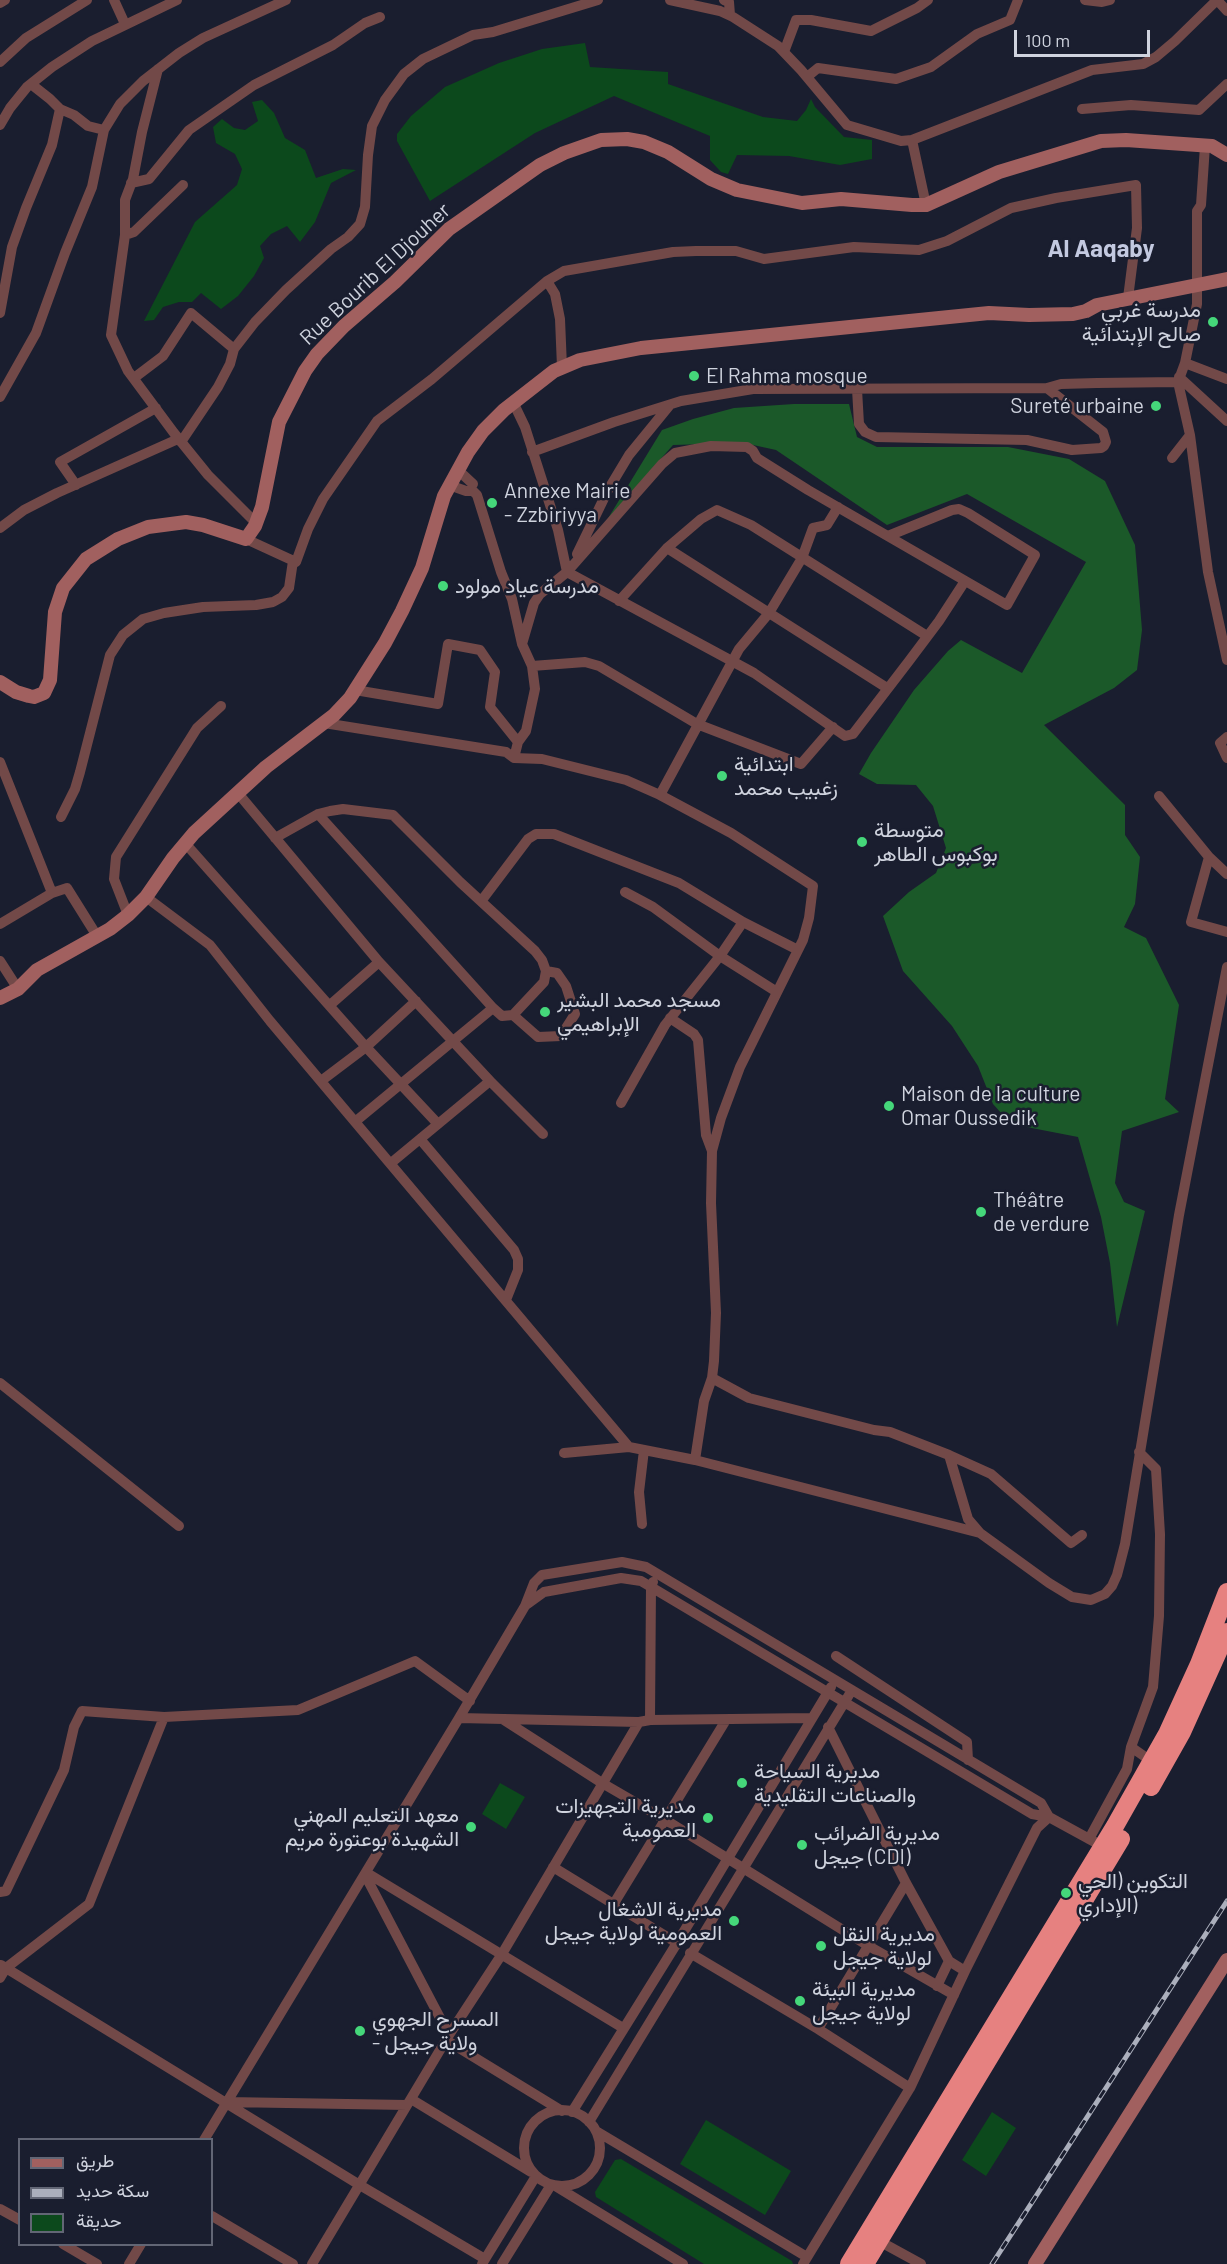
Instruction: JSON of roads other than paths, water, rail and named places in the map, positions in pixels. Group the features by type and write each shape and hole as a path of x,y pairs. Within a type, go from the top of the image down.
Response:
{"highway":[{"path":"849,2264 1108,1822 1152,1761 1199,1664 1227,1592"},
{"path":"865,2264 1159,1774 1182,1732 1227,1632"}],"main road":[{"name":"Rue Bourib El Djouher","path":"246,539 262,507 279,422 305,371 317,354 449,229 540,165 558,155 601,140 627,139 644,142 668,152 711,178 737,190 802,203 841,199 926,205 999,172 1101,141 1126,140 1212,146 1227,155"},
{"path":"0,998 18,989 37,970 110,929 128,915 146,897 184,843 266,767 334,716 355,690 385,643 422,568 434,523 449,485 483,431 513,402 562,367 580,360 641,348 989,313 1073,314 1097,305 1227,279"},
{"path":"0,682 16,692 29,696 34,697 44,693 50,680 55,612 63,588 86,559 118,539 148,527 186,522 246,539"},
{"path":"1035,2264 1227,1960"}],"street":[{"path":"0,3 5,0"},
{"path":"0,62 26,38 87,0"},
{"path":"114,0 125,24"},
{"path":"0,125 10,108 31,84 70,54 176,0"},
{"path":"0,397 31,344 92,187 104,130 120,104 142,81 202,38 286,0"},
{"path":"0,528 39,502 180,440 218,387 230,364 234,349 255,322 360,224 365,207 368,150 372,126 385,100 409,69 423,59 473,35 493,32 598,0"},
{"path":"670,0 730,15 784,52 847,125 895,140 912,140 1092,70 1143,64 1156,57 1175,41 1217,0 1227,11"},
{"path":"784,52 796,20 811,20 871,32 928,0"},
{"path":"807,77 818,68 896,79 931,67 977,34 1010,20 1018,0"},
{"path":"1085,0 1102,2 1110,0"},
{"path":"729,1 730,15"},
{"path":"131,183 149,179 189,130 254,85 333,45 365,23 380,17"},
{"path":"158,69 125,200 125,235 111,335 124,364 180,440 208,475 256,523"},
{"path":"31,84 60,109 74,115 88,126 104,130"},
{"path":"1082,109 1131,105 1199,110 1227,84"},
{"path":"0,313 12,247 52,145 60,109"},
{"path":"912,140 926,205"},
{"path":"1205,146 1201,205 1197,211 1197,304 1185,363 1178,380 1190,435 1208,572 1227,660"},
{"path":"246,539 296,562 308,529 323,499 377,421 432,379 555,274 572,269 673,252 736,251 771,258 854,247 919,250 947,241 1011,208 1136,185 1137,228 1128,298"},
{"path":"125,235 134,232 144,224 183,186"},
{"path":"547,281 555,294 560,319 562,367"},
{"path":"134,378 163,356 192,313 234,349"},
{"path":"1185,363 1227,379"},
{"path":"532,452 614,422 697,397 753,389 1047,387 1097,382 1178,380 1227,421"},
{"path":"857,389 859,424 865,432 876,437 1027,440 1072,450 1104,446 1106,442 1103,432 1047,387"},
{"path":"513,402 525,427 558,530 567,572 760,676 841,734 853,734 927,636 964,581"},
{"path":"567,572 608,489 629,455 669,406"},
{"path":"76,485 60,462 156,408"},
{"path":"1172,458 1190,435"},
{"path":"522,644 534,603 540,594 567,572 662,464 675,453 711,446 747,447 757,458 838,507 964,581 1007,604 1035,555 959,509 888,536"},
{"path":"458,470 473,484"},
{"path":"449,485 466,492 473,491 477,495 501,572 512,599 522,644 532,666 535,689 526,731 518,742 514,758"},
{"path":"660,795 732,660 769,613 802,558 813,528 827,525 838,507"},
{"path":"620,601 667,548 704,517 717,510 751,525 927,636"},
{"path":"667,548 887,688"},
{"path":"61,817 75,789 110,655 123,635 143,619 164,613 203,607 273,602 282,597 289,588 293,561"},
{"path":"355,690 438,704 448,644 480,650 495,672 490,707 518,742"},
{"path":"532,666 585,662 599,666 697,724 801,764 833,727"},
{"path":"128,915 114,879 116,857 197,728 221,706"},
{"path":"324,723 506,752 514,758 542,759 626,780 660,795 731,833 813,886 808,925 740,1067 721,1118 712,1151 711,1203 716,1313 712,1378 704,1401 695,1460"},
{"path":"1227,737 1220,743 1227,758"},
{"path":"0,762 52,893"},
{"path":"237,792 379,962 543,1134"},
{"path":"1159,796 1209,857 1227,873"},
{"path":"275,838 318,814 343,809 393,815 460,882 535,951 549,976 566,986 575,1014 561,1036 538,1037 513,1015"},
{"path":"318,814 502,1016 513,1015 549,976"},
{"path":"482,900 528,838 536,834 554,834 679,883 743,922 798,950"},
{"path":"184,843 438,1124"},
{"path":"1209,857 1191,922 1227,932"},
{"path":"0,924 52,893 67,888 97,936"},
{"path":"625,892 653,907 720,956 777,992"},
{"path":"146,897 210,945 270,1021 629,1447"},
{"path":"621,1103 670,1018 720,956 743,922"},
{"path":"0,961 18,989"},
{"path":"330,1005 379,962"},
{"path":"949,1455 968,1519 980,1533 1059,1590 1077,1598 1096,1599 1109,1590 1117,1575 1125,1544 1179,1215 1227,967"},
{"path":"321,1081 366,1047 416,1000"},
{"path":"356,1121 493,1008"},
{"path":"670,1018 694,1034 698,1040 706,1136 712,1151"},
{"path":"391,1163 490,1081"},
{"path":"420,1139 514,1250 518,1259 518,1270 506,1300"},
{"path":"712,1378 749,1398 874,1431 890,1432 949,1455 992,1474 1071,1544 1082,1535"},
{"path":"0,1383 179,1526"},
{"path":"564,1453 629,1447 695,1460 980,1533"},
{"path":"642,1524 639,1491 644,1450"},
{"path":"1108,1822 1127,1769 1131,1747 1153,1687 1160,1601 1160,1534 1156,1469 1139,1452"},
{"path":"205,2138 470,1701 525,1606 534,1583 542,1575 622,1562 646,1567 1041,1803 1048,1817"},
{"path":"312,2264 447,2038 502,1954 602,1783 645,1721 651,1586 658,1575"},
{"path":"525,1606 544,1592 621,1578 641,1581 1032,1814 1048,1817 1096,1842"},
{"path":"836,1656 967,1742 968,1760"},
{"path":"0,1892 6,1891 64,1770 74,1727 82,1711 164,1717 298,1710 415,1661 470,1701"},
{"path":"567,2112 677,1943 835,1680"},
{"path":"867,1699 876,1683"},
{"path":"589,2122 852,1690"},
{"path":"459,1718 645,1721 814,1716 831,1723 861,1713"},
{"path":"0,1978 3,1966 89,1904 164,1717"},
{"path":"504,1719 602,1783 744,1867 867,1945 954,1995"},
{"path":"613,1905 726,1720"},
{"path":"831,1723 906,1883 949,1961 965,1971"},
{"path":"1131,1747 1152,1761"},
{"path":"596,2132 805,2260 910,2088 1036,1828 1048,1817"},
{"path":"553,1867 677,1943"},
{"path":"366,1874 623,2028"},
{"path":"366,1874 447,2038 567,2112 589,2122 596,2132 599,2155 595,2167 588,2176 578,2183 566,2186 552,2185"},
{"path":"818,2029 906,1883"},
{"path":"690,1953 818,2029 910,2088"},
{"path":"937,1986 949,1961"},
{"path":"3,1966 484,2262 534,2174"},
{"path":"227,2102 409,2102 683,2264"},
{"path":"534,2174 526,2162 524,2149 526,2136 532,2125 542,2116 554,2111 567,2112"},
{"path":"502,2264 552,2185"},
{"path":"0,2209 18,2219"},
{"path":"213,2217 293,2264"},
{"path":"879,2241 921,2264"},
{"path":"66,2246 97,2264"},
{"path":"129,2264 140,2246"}],"railway":[{"path":"992,2264 1227,1901"}],"place":[{"name":"مدرسة غربي صالح الإبتدائية","path":"1213,322"},
{"name":"El Rahma mosque","path":"694,376"},
{"name":"Sureté urbaine","path":"1156,406"},
{"name":"Annexe Mairie - Zzbiriyya","path":"492,503"},
{"name":"مدرسة عياد مولود","path":"443,586"},
{"name":"ابتدائية زغبيب محمد","path":"722,776"},
{"name":"متوسطة بوكبوس الطاهر","path":"862,842"},
{"name":"مسجد محمد البشير الإبراهيمي","path":"545,1012"},
{"name":"Maison de la culture Omar Oussedik","path":"889,1106"},
{"name":"Théâtre de verdure","path":"981,1212"},
{"name":"مديرية السياحة والصناعات التقليدية","path":"742,1783"},
{"name":"مديرية التجهيزات العمومية","path":"708,1818"},
{"name":"معهد التعليم المهني الشهيدة بوعتورة مريم","path":"471,1827"},
{"name":"مديرية الضرائب جيجل (CDI)","path":"802,1845"},
{"name":"التكوين (الحي الإداري)","path":"1066,1893"},
{"name":"مديرية الاشغال العمومية لولاية جيجل","path":"734,1921"},
{"name":"مديرية النقل لولاية جيجل","path":"821,1946"},
{"name":"مديرية البيئة لولاية جيجل","path":"800,2001"},
{"name":"المسرح الجهوي - ولاية جيجل","path":"360,2031"}],"district":[{"name":"Al Aaqaby","path":"1101,249"}]}
